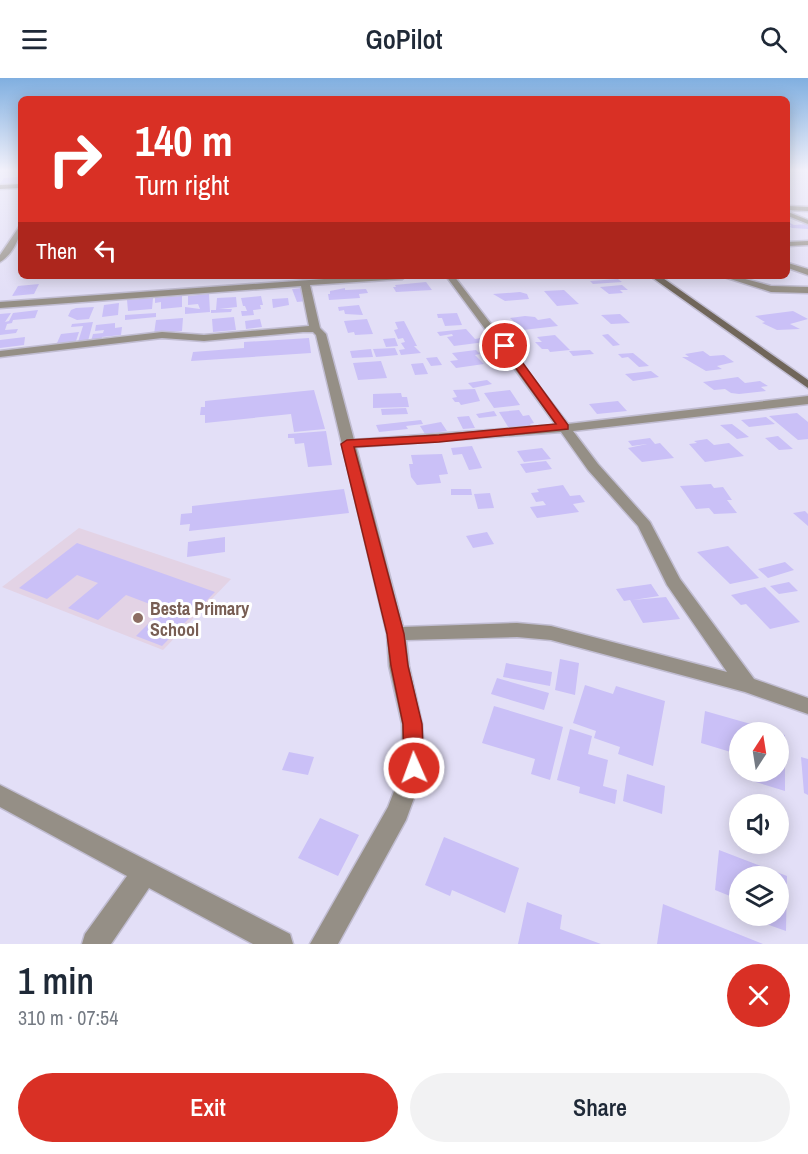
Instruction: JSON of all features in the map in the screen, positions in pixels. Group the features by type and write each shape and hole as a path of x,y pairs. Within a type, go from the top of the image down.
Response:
{"street":[{"path":"790,215 808,222"},
{"path":"0,260 18,232"},
{"path":"790,244 808,243"},
{"path":"790,267 808,272"},
{"path":"0,305 365,279"},
{"path":"452,279 493,330 593,467 634,510 645,525 673,581 747,685"},
{"path":"658,279 808,385"},
{"path":"734,279 771,290 808,290"},
{"path":"304,284 315,329 321,334 396,634 399,666 412,724 414,768 398,812 323,944"},
{"path":"0,354 162,335 204,338 315,329"},
{"path":"347,444 439,439 601,425 732,407 808,400"},
{"path":"396,634 534,630 747,685 808,706"},
{"path":"0,795 280,944"},
{"path":"95,944 145,872"}],"shaded area":[{"name":"Besta Primary School","path":"79,528 231,579 163,650 2,587"}],"building":[{"path":"790,223 808,224 808,229 792,228"},
{"path":"618,279 622,282 593,284 590,281"},
{"path":"426,282 432,290 396,292 393,287 396,287 395,285"},
{"path":"39,284 34,294 12,296 18,286"},
{"path":"622,285 628,290 620,290 623,293 609,294 600,287"},
{"path":"302,288 307,301 297,302 292,289"},
{"path":"345,288 345,290 366,289 368,293 359,294 360,298 329,300 330,291"},
{"path":"564,290 579,304 557,306 544,291"},
{"path":"520,292 527,294 529,299 505,301 493,294"},
{"path":"209,294 210,312 185,314 185,307 200,309 198,304 188,305 188,296"},
{"path":"182,296 182,307 161,309 161,302 155,303 155,298"},
{"path":"261,296 263,305 260,305 261,309 253,310 254,315 242,316 241,311 247,311 241,298"},
{"path":"236,297 237,307 219,309 232,309 231,312 211,313 211,310 216,310 217,298"},
{"path":"153,298 152,309 128,311 127,300"},
{"path":"288,298 289,305 273,308 272,299"},
{"path":"119,303 118,315 102,317 104,305"},
{"path":"359,305 363,315 345,314 344,310 339,311 338,307"},
{"path":"94,307 89,319 77,320 68,316 71,310 76,308"},
{"path":"38,310 35,318 13,320 12,323 7,324 5,330 18,329 16,333 0,335 0,314 11,313 5,322 9,321 13,313"},
{"path":"793,311 808,319 790,324 800,329 777,330 762,323 765,322 755,316"},
{"path":"156,313 156,317 125,320 125,315"},
{"path":"457,313 462,325 445,326 442,318 438,318 437,314"},
{"path":"620,314 630,323 611,324 601,315"},
{"path":"234,317 236,330 213,332 212,319"},
{"path":"535,317 538,320 550,318 558,326 523,330 510,318"},
{"path":"183,318 182,331 154,334 156,320"},
{"path":"260,319 262,327 246,329 245,321"},
{"path":"367,319 373,334 348,333 344,321"},
{"path":"404,321 417,346 414,346 421,353 401,355 399,350 405,349 401,343 405,342 403,338 398,339 394,330 398,329 395,322"},
{"path":"93,322 88,341 78,342 83,326 71,327 72,324"},
{"path":"115,323 115,328 122,327 121,335 91,341 93,334 103,333 104,330 95,331 96,325"},
{"path":"466,329 475,339 481,338 485,342 454,346 447,337 453,336 452,334 440,336 437,332"},
{"path":"79,332 75,344 57,343 61,334"},
{"path":"608,334 620,345 613,346 602,335"},
{"path":"555,335 570,350 550,352 548,349 542,349 535,342 542,342 537,337"},
{"path":"25,337 24,345 0,348 0,340"},
{"path":"309,338 311,353 191,361 193,352 244,348 244,342"},
{"path":"395,338 398,346 386,347 383,339"},
{"path":"395,348 398,355 376,357 373,349"},
{"path":"371,349 373,357 352,358 350,351"},
{"path":"476,350 480,354 475,355 484,364 456,368 450,361 458,360 452,353"},
{"path":"590,350 594,354 573,356 569,351"},
{"path":"703,351 710,356 724,355 734,362 717,366 722,369 706,371 682,357 689,357 685,354"},
{"path":"633,353 649,366 639,367 628,357 622,358 618,354"},
{"path":"437,357 442,365 431,366 426,358"},
{"path":"381,361 387,378 358,380 353,363"},
{"path":"423,363 428,374 415,375 411,364"},
{"path":"651,371 659,377 633,381 625,374"},
{"path":"738,377 745,383 760,381 768,386 761,387 766,391 739,394 725,389 714,390 703,382"},
{"path":"487,380 492,384 473,388 468,383"},
{"path":"475,389 480,401 461,405 452,398 457,397 453,390"},
{"path":"314,390 325,429 294,432 291,414 205,423 205,415 200,415 201,407 205,407 205,401"},
{"path":"510,390 520,405 494,408 484,393"},
{"path":"401,393 402,397 407,397 409,407 373,408 373,394"},
{"path":"618,401 627,411 597,414 589,404"},
{"path":"406,408 408,414 382,415 381,409"},
{"path":"519,410 523,416 529,415 534,423 530,424 532,427 510,430 499,412"},
{"path":"494,411 497,416 479,418 476,414"},
{"path":"797,413 808,422 808,439 798,440 769,416"},
{"path":"469,416 475,428 463,429 457,417"},
{"path":"766,417 775,424 749,427 741,420"},
{"path":"421,420 423,424 406,426 408,429 379,432 376,425"},
{"path":"441,422 447,431 425,434 420,426"},
{"path":"732,424 749,437 737,439 720,425"},
{"path":"326,431 332,465 308,467 304,443 295,444 294,438 288,438 288,434"},
{"path":"778,436 793,449 779,450 765,438"},
{"path":"650,438 655,444 660,443 674,458 642,462 628,448 647,444 632,446 628,441"},
{"path":"707,439 714,445 729,443 744,456 705,462 689,444"},
{"path":"472,446 482,468 469,470 462,454 453,455 451,448"},
{"path":"542,448 551,459 524,462 517,451"},
{"path":"442,454 448,474 439,475 441,483 417,485 411,477 409,464 413,464 411,455"},
{"path":"546,461 552,469 526,473 520,464"},
{"path":"711,484 714,488 723,487 732,500 727,500 737,513 714,514 709,508 696,509 680,486"},
{"path":"563,485 570,496 580,495 585,502 573,504 579,512 537,518 530,507 546,505 543,501 536,502 531,493 539,492 537,489"},
{"path":"344,489 349,513 189,531 190,524 180,525 181,514 192,513 192,506"},
{"path":"451,489 471,489 472,495 451,495"},
{"path":"490,493 494,508 478,509 474,494"},
{"path":"805,511 808,514 808,526 793,513"},
{"path":"487,532 494,544 473,548 466,536"},
{"path":"225,537 225,552 187,557 188,542"},
{"path":"77,543 215,592 162,646 136,636 163,609 126,595 98,620 68,608 98,583 77,575 47,599 19,588"},
{"path":"728,546 759,578 730,584 697,552"},
{"path":"785,562 794,570 768,578 758,569"},
{"path":"789,582 798,591 779,594 770,586"},
{"path":"651,584 659,596 633,600 666,597 680,619 643,623 630,600 624,601 616,589"},
{"path":"765,587 800,622 770,629 746,604 741,605 731,595"},
{"path":"560,659 579,663 575,695 555,690"},
{"path":"506,663 552,672 550,686 503,677"},
{"path":"497,678 549,693 544,710 491,694"},
{"path":"585,685 613,694 616,686 665,701 653,766 618,754 620,747 594,738 596,731 573,723"},
{"path":"494,706 563,727 550,780 531,774 535,759 482,743"},
{"path":"705,711 744,722 729,722 729,751 701,743"},
{"path":"570,729 592,736 588,754 608,760 603,786 617,790 615,804 579,793 580,787 557,780"},
{"path":"289,752 314,757 308,775 282,770"},
{"path":"801,757 808,759 808,795 804,793"},
{"path":"627,774 665,786 662,814 623,801"},
{"path":"756,782 785,782 785,791"},
{"path":"320,818 359,835 338,876 298,858"},
{"path":"444,837 519,868 505,913 452,890 450,896 425,885"},
{"path":"719,850 761,866 729,866 729,896 715,890"},
{"path":"527,902 562,915 560,929 601,944 518,944"},
{"path":"663,904 763,944 657,944"},
{"path":"772,926 786,926 786,931"}],"place":[{"name":"Besta Primary School","path":"138,618"}],"route":[{"path":"414,768 412,724 399,666 396,634 347,444 439,439 564,427 505,346"}]}
